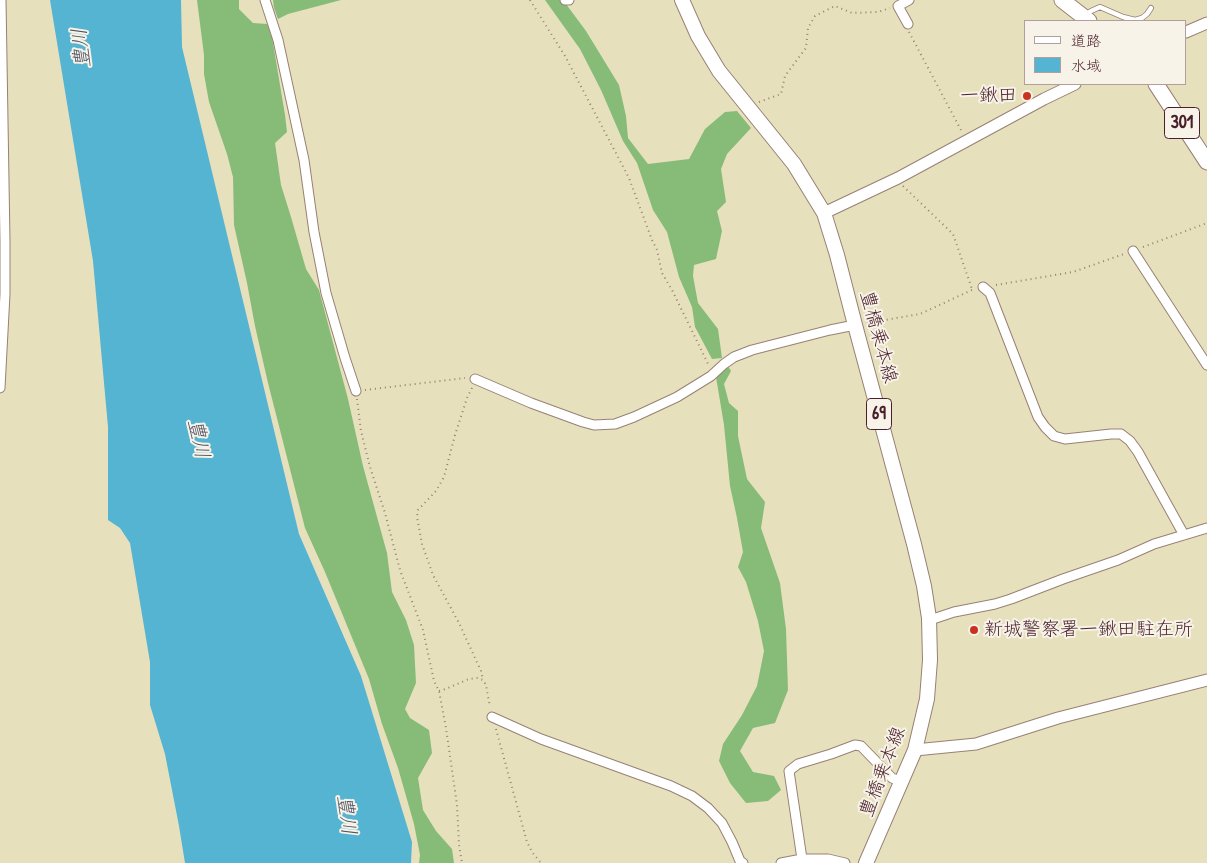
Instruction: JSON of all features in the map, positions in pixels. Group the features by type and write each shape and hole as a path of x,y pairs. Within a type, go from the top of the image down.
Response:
{"highway":[{"path":"1062,0 1087,19"},
{"name":"301","path":"1157,85 1207,162"}],"main road":[{"name":"豊橋乗本線","path":"682,0 698,36 719,71 794,164 824,213 838,255 924,586 929,618 930,660 927,700 915,750 866,863"}],"street":[{"path":"0,388 5,294 1,0"},
{"path":"265,0 278,40 304,160 314,232 326,293 356,391"},
{"path":"908,24 898,6 909,0"},
{"path":"1187,32 1207,23"},
{"path":"824,213 898,178 1073,85"},
{"path":"1133,251 1207,365"},
{"path":"984,287 990,293 1038,417 1045,427 1054,436 1065,439 1121,434 1130,441 1138,452 1184,535"},
{"path":"475,380 531,404 583,422 594,425 615,424 677,397 711,376 724,364 752,350 855,325"},
{"path":"929,618 936,618 1011,599 1118,560 1154,544 1206,531"},
{"path":"915,750 976,744 1058,718 1207,680"},
{"path":"492,717 541,740 671,786 692,796 722,822 740,861 743,863"},
{"path":"802,859 789,771 798,764 855,745 861,746 892,778 902,782"},
{"path":"781,863 802,859 828,859 845,863"}],"lane":[{"path":"1087,19 1091,11 1100,7 1123,18 1135,20 1142,18 1151,8"}],"path":[{"path":"530,0 565,56 629,178 652,240 658,250 662,272 690,327 711,376"},
{"path":"748,106 781,94 785,76 806,48 808,28 815,16 835,6 852,13 878,12 898,6"},
{"path":"908,24 906,26 967,141"},
{"path":"898,178 902,185 953,234 972,289"},
{"path":"855,325 920,314 972,289 1073,272 1207,222"},
{"path":"462,863 457,805 439,690 434,681 423,630 400,570 385,513 370,467 361,431 356,391 469,378 475,380 455,435 444,477 436,491 418,510 417,517 422,544 433,575 460,623 481,671 527,842 541,863"},
{"path":"439,690 477,678 483,680"}],"green space":[{"path":"197,0 239,0 239,9 253,23 267,24 272,37 287,132 275,143 281,185 306,269 319,290 387,553 392,592 406,620 414,645 416,683 405,709 410,718 429,730 432,753 418,778 423,810 436,831 452,849 454,863 419,863 420,855 414,824 369,679 305,528 268,383 234,225 233,177 209,102 204,74 204,55"},
{"path":"273,0 341,0 288,14 278,19"},
{"path":"545,0 563,0 586,31 619,85 626,116 628,138 648,164 689,159 705,129 725,112 737,111 751,128 727,154 721,169 726,202 717,211 722,231 716,259 694,265 693,276 698,303 718,329 722,358 712,359 695,327 692,307 679,277 667,232 653,210 637,163 623,141 601,90 580,49"},
{"path":"728,366 731,371 724,384 729,403 738,411 738,436 747,479 765,502 761,528 780,583 786,629 788,690 775,723 753,728 740,751 753,772 774,776 781,790 768,801 746,803 730,783 719,761 723,744 742,715 757,686 764,651 758,621 746,582 738,567 743,552 730,486 724,425 716,377"}],"water":[{"name":"豊川","path":"50,0 181,0 182,47 299,534 361,676 412,842 411,863 185,863 165,754 150,705 150,662 130,543 120,528 108,520 108,427 93,261"}],"place":[{"name":"一鍬田","path":"1027,96"},
{"name":"新城警察署一鍬田駐在所","path":"974,630"}]}
